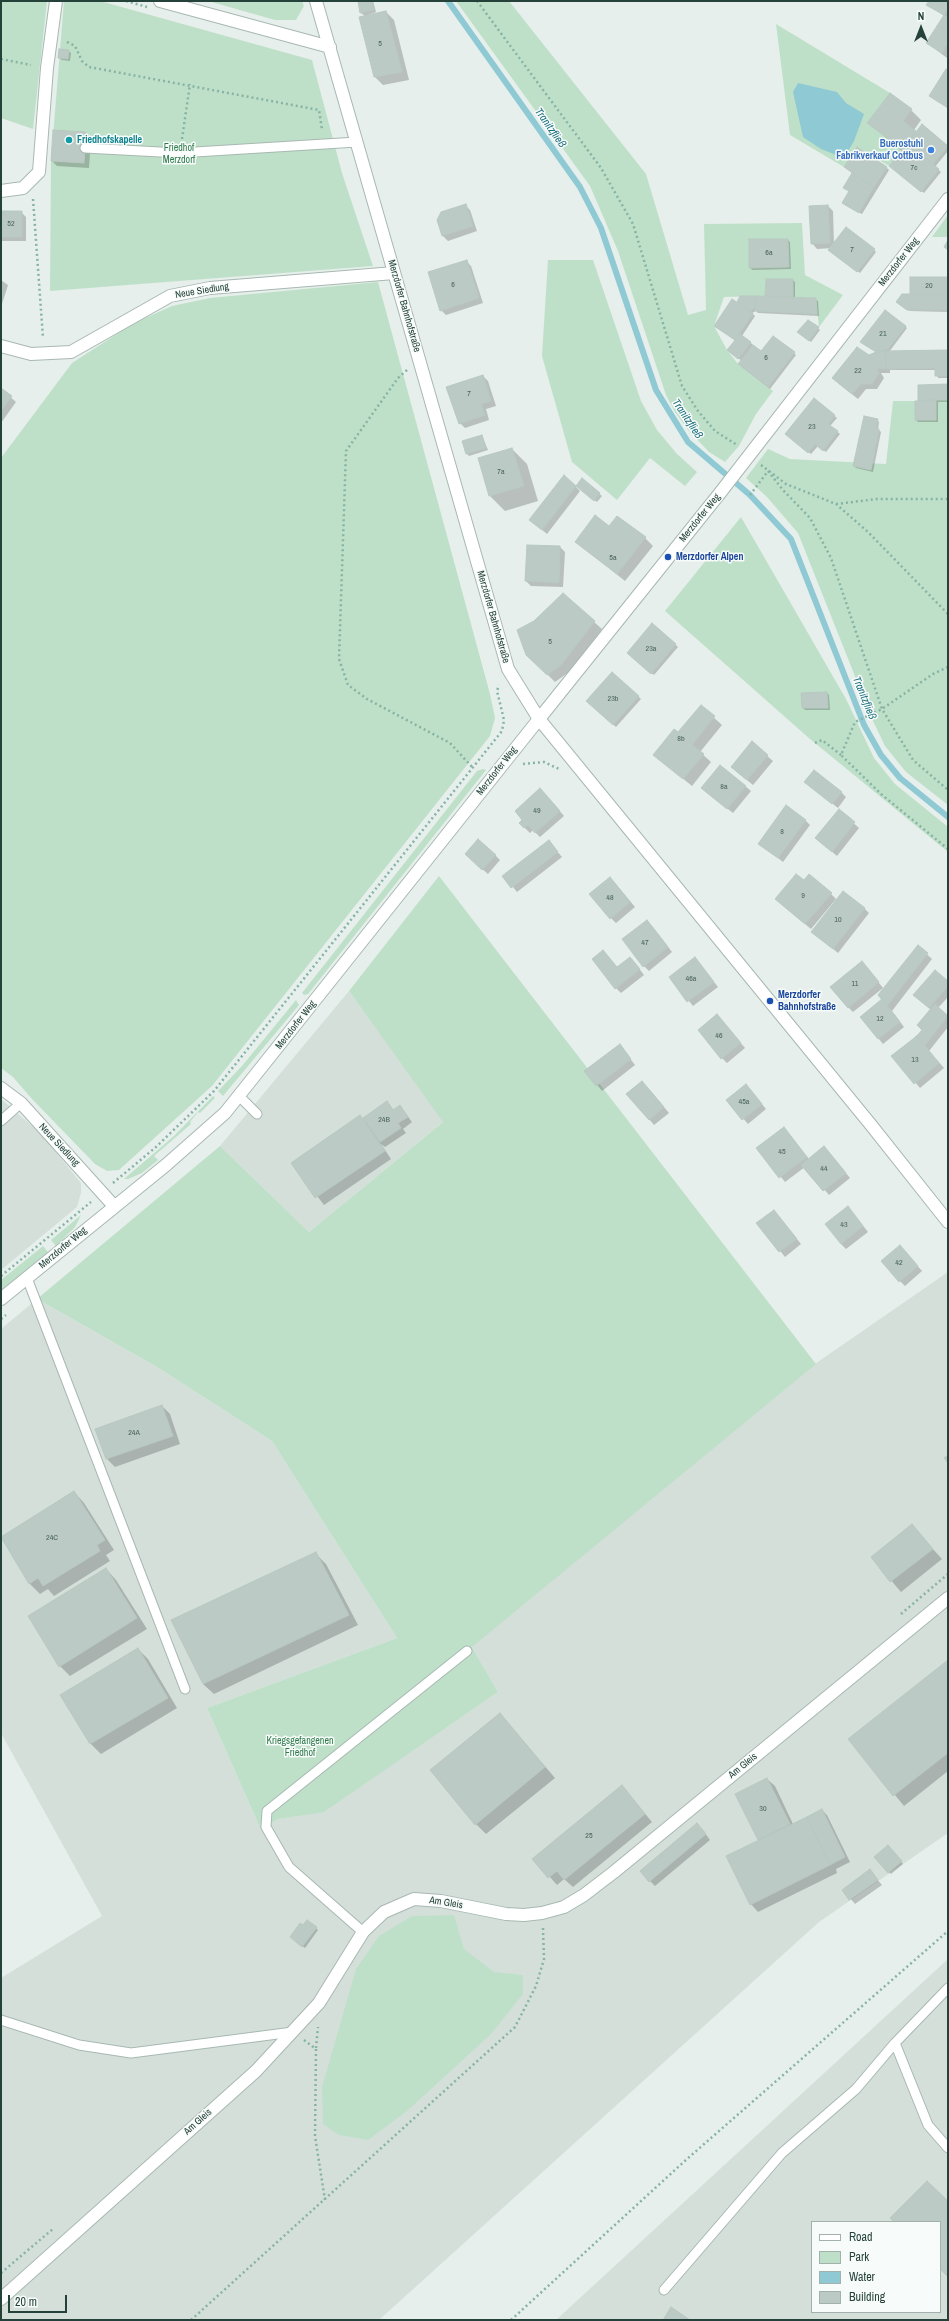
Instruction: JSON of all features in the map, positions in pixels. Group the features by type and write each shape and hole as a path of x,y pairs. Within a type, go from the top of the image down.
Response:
{"street":[{"path":"1,191 24,188 39,172 47,68 56,1"},
{"path":"160,1 330,47"},
{"name":"Merzdorfer Bahnhofstraße","path":"316,1 508,669 539,719 866,1118 948,1222"},
{"name":"Merzdorfer Weg","path":"1,1299 196,1140 225,1113 749,457 948,199"},
{"name":"Neue Siedlung","path":"1,346 31,354 71,352 134,315 177,295 210,288 394,273"},
{"name":"Neue Siedlung","path":"1,1088 21,1103 114,1206"},
{"name":"Am Gleis","path":"1,2299 256,2071 319,2003 363,1932 384,1912 414,1899 441,1901 506,1914 542,1913 564,1906 584,1895 948,1598"}],"lane":[{"path":"85,148 179,153 324,146 357,142"},
{"path":"239,1096 257,1114"},
{"path":"1,1121 21,1103"},
{"path":"27,1278 185,1689"},
{"path":"363,1932 289,1867 266,1826 267,1811 467,1652"},
{"path":"664,2290 782,2153 856,2089 895,2043 948,1988"},
{"path":"1,2020 79,2045 132,2053 292,2032"},
{"path":"895,2043 928,2125 948,2148"}],"path":[{"path":"126,1 149,8"},
{"path":"478,1 601,168 633,224 682,386 698,411 715,431 786,484 836,504 868,532 948,614"},
{"path":"51,38 60,39 75,46 82,61 89,67 190,84 319,110 324,146"},
{"path":"1,59 47,68"},
{"path":"179,153 190,84"},
{"path":"31,180 43,327 43,354"},
{"path":"419,360 398,378 346,451 339,659 348,685 367,699 450,743 473,768"},
{"path":"750,495 768,470"},
{"path":"768,470 783,490 810,518 831,558 882,709 913,760 948,790"},
{"path":"836,504 877,499 948,499"},
{"path":"841,755 855,722 882,709 933,674 948,667"},
{"path":"1,1276 156,1147 214,1091 502,731 504,720 497,691 500,680 508,669"},
{"path":"815,743 822,740 841,755 881,794 948,849"},
{"path":"191,2320 515,2027 536,1986 544,1959 542,1913"},
{"path":"511,2320 687,2159 948,1931"},
{"path":"292,2032 316,2049 315,2136 325,2200"}],"shaded area":[{"path":"349,991 444,1121 309,1232 220,1146"},
{"path":"1,1099 40,1133 81,1183 81,1193 77,1207 1,1270"},
{"path":"948,1272 948,1833 819,1922 379,2320 1,2320 1,1978 102,1916 1,1733 1,1329 37,1299 157,1367 272,1441 397,1638 207,1708 261,1830 278,1819 324,1811 498,1692 453,1614"},
{"path":"948,1959 948,2320 556,2320"}],"green space":[{"path":"1,1 47,1 33,129 1,118"},
{"name":"Friedhof Merzdorf","path":"64,1 100,1 312,60 342,173 373,266 50,291 51,161"},
{"path":"208,1 302,1 304,6 296,20 275,20"},
{"path":"456,1 509,1 646,174 688,315 706,310 704,224 802,223 805,275 843,295 819,327 816,298 793,297 793,279 766,279 765,296 724,297 714,326 727,350 738,364 773,391 756,414 739,446 725,462 709,452 689,431 675,412 666,395 618,251 590,186"},
{"path":"776,24 890,93 867,123 902,149 889,166 857,147 844,167 790,135"},
{"path":"948,215 948,237 932,237"},
{"path":"548,260 593,260 641,401 657,430 677,454 697,472 685,486 650,458 617,500 572,462 542,356"},
{"path":"378,282 490,694 495,718 490,736 212,1086 119,1170 107,1171 95,1164 32,1099 13,1077 1,1068 1,458 72,363 134,323 172,306 210,298"},
{"path":"936,400 948,400 948,805 906,772 885,746 872,719 798,533 767,497 746,478 768,449 790,459 886,464 893,401 915,401 915,420 936,420"},
{"path":"741,517 846,699 874,758 895,784 948,827 948,852 810,739 665,611"},
{"path":"483,769 486,770 308,994 304,995 302,993 477,771"},
{"name":"Kriegsgefangenen Friedhof","path":"439,876 816,1364 472,1647 498,1692 324,1812 278,1819 261,1830 207,1708 397,1638 272,1441 157,1367 37,1299 220,1146 309,1232 443,1122 349,991"},
{"path":"296,1000 299,1005 223,1096 218,1091 242,1066"},
{"path":"213,1096 215,1098 200,1113 198,1112 190,1122 191,1124 154,1156 158,1160 142,1173 128,1179 124,1179 174,1136"},
{"path":"81,1215 75,1227 56,1246 51,1240"},
{"path":"43,1246 48,1252 1,1291 1,1280"},
{"path":"454,1915 464,1949 494,1972 523,1975 523,1994 491,2034 407,2111 368,2140 339,2135 323,2124 322,2087 356,1969 379,1936 412,1916"}],"water":[{"path":"798,83 837,92 846,103 864,114 854,141 844,158 821,149 803,137 793,92"}],"building":[{"path":"358,1 372,1 374,10 360,13"},
{"path":"929,1 948,1 948,8 944,15 926,5"},
{"path":"386,11 402,72 374,77 359,17"},
{"path":"944,15 948,18 948,43 942,53 926,43"},
{"path":"59,49 69,50 68,59 58,58"},
{"path":"946,69 948,71 948,108 929,96"},
{"path":"890,93 912,109 903,121 916,131 902,149 867,123"},
{"path":"922,124 948,146 933,164 907,144"},
{"name":"Friedhofskapelle","path":"53,130 86,132 84,163 51,161"},
{"path":"907,144 939,169 921,192 889,166"},
{"path":"857,147 887,167 874,187 844,167"},
{"path":"852,173 874,187 859,213 842,203 849,191 843,188"},
{"path":"466,204 473,226 442,236 437,220 441,212"},
{"path":"828,205 830,243 811,244 809,206"},
{"path":"1,211 22,211 22,237 1,237"},
{"path":"846,227 875,249 857,272 828,250"},
{"path":"749,239 788,239 789,267 749,268"},
{"path":"948,240 948,250 944,247"},
{"path":"467,260 479,298 440,311 428,272"},
{"path":"910,277 948,277 948,294 910,294"},
{"path":"766,279 793,279 793,297 765,296"},
{"path":"902,294 948,294 948,310 907,310 896,302"},
{"path":"740,296 755,296 755,308 750,311 737,302"},
{"path":"755,296 816,298 817,314 755,311"},
{"path":"732,299 753,313 735,340 714,326"},
{"path":"885,310 906,326 888,349 876,352 860,342"},
{"path":"808,320 819,327 809,341 797,332"},
{"path":"740,334 751,342 738,359 727,350"},
{"path":"773,336 795,352 768,387 738,364 753,345 761,351"},
{"path":"857,347 869,355 876,352 885,351 886,369 877,368 879,373 872,384 861,384 852,394 832,378"},
{"path":"948,350 948,376 935,376 935,368 886,369 885,351"},
{"path":"483,375 491,401 481,404 485,415 459,424 446,387"},
{"path":"948,384 948,400 918,400 918,385"},
{"path":"1,388 12,396 1,411"},
{"path":"814,398 835,415 828,424 838,431 823,451 815,444 808,453 785,434"},
{"path":"936,400 936,420 915,420 915,401"},
{"path":"864,416 878,419 876,428 879,429 871,470 853,466"},
{"path":"482,435 486,448 466,454 462,441"},
{"path":"512,448 524,486 489,496 478,458"},
{"path":"564,475 576,486 542,530 529,520"},
{"path":"582,478 600,493 594,501 576,486"},
{"path":"595,515 609,526 617,516 646,537 617,574 575,542"},
{"path":"527,545 560,546 559,583 525,581"},
{"path":"563,593 595,621 561,665 547,675 526,655 517,630 534,621"},
{"path":"652,623 676,644 651,674 627,653"},
{"path":"612,672 639,696 613,725 586,701"},
{"path":"827,692 828,708 802,708 801,693"},
{"path":"701,705 715,716 692,745 704,754 683,779 653,755 674,729 678,732"},
{"path":"752,741 768,755 747,780 731,767"},
{"path":"720,765 746,786 727,809 701,788"},
{"path":"814,770 842,792 832,804 804,782"},
{"path":"540,788 560,811 535,833 528,825 524,828 519,823 522,820 515,811"},
{"path":"786,805 806,820 778,858 758,844"},
{"path":"839,809 855,822 832,852 815,838"},
{"path":"478,839 496,855 482,870 465,854"},
{"path":"549,840 558,852 511,888 502,876"},
{"path":"796,874 804,880 809,874 832,893 805,924 775,899"},
{"path":"610,877 630,902 610,919 589,894"},
{"path":"843,891 865,908 833,949 811,932"},
{"path":"647,920 668,947 643,967 622,939"},
{"path":"918,945 928,953 887,1006 878,995"},
{"path":"603,950 617,967 630,957 640,969 615,989 592,959"},
{"path":"695,957 714,982 687,1002 669,977"},
{"path":"862,961 879,982 848,1008 830,987"},
{"path":"935,970 948,981 948,986 929,1008 913,995"},
{"path":"882,999 900,1022 878,1039 860,1017"},
{"path":"935,1004 948,1016 925,1045 917,1036 922,1030 917,1025"},
{"path":"717,1014 741,1043 721,1059 698,1030"},
{"path":"917,1036 939,1063 914,1084 891,1056"},
{"path":"620,1044 631,1059 596,1086 584,1071"},
{"path":"642,1081 664,1107 649,1120 626,1094"},
{"path":"746,1084 762,1104 742,1120 726,1100"},
{"path":"387,1101 393,1110 400,1105 408,1117 398,1123 401,1128 380,1142 363,1118"},
{"path":"360,1115 385,1151 315,1198 291,1163"},
{"path":"784,1127 807,1157 779,1178 756,1148"},
{"path":"824,1146 846,1173 823,1191 801,1165"},
{"path":"848,1206 863,1226 841,1244 825,1224"},
{"path":"774,1210 797,1239 779,1252 756,1223"},
{"path":"900,1245 918,1266 899,1282 881,1261"},
{"path":"162,1405 173,1436 106,1459 95,1429"},
{"path":"948,1455 948,1463 944,1458"},
{"path":"74,1491 105,1540 97,1545 100,1551 43,1586 38,1578 29,1584 1,1537"},
{"path":"912,1524 933,1549 890,1582 871,1557"},
{"path":"316,1552 349,1615 203,1684 171,1620"},
{"path":"106,1568 137,1618 59,1667 28,1616"},
{"path":"138,1648 168,1698 90,1744 60,1695"},
{"path":"948,1660 948,1753 893,1796 848,1739"},
{"path":"500,1713 545,1767 475,1825 430,1770"},
{"path":"767,1778 790,1824 758,1840 735,1794"},
{"path":"622,1785 645,1814 564,1880 557,1871 548,1878 532,1859"},
{"path":"822,1809 845,1857 830,1865 807,1817"},
{"path":"807,1817 830,1865 750,1905 726,1856"},
{"path":"697,1823 706,1834 649,1882 640,1871"},
{"path":"888,1845 902,1861 888,1873 874,1857"},
{"path":"870,1869 878,1880 849,1900 842,1890"},
{"path":"307,1920 317,1927 302,1947 290,1937 300,1923 303,1925"},
{"path":"927,2181 948,2201 948,2277 941,2270 941,2221 893,2221 890,2218"},
{"path":"671,2307 690,2320 663,2320"}],"waterway":[{"name":"Tranitzfließ","path":"448,1 580,187 601,228 656,390 688,442 750,495 791,539 864,725 881,755 900,778 948,817"}],"place":[{"name":"Friedhofskapelle","path":"69,140"},
{"name":"Buerostuhl Fabrikverkauf Cottbus","path":"931,150"},
{"name":"Merzdorfer Alpen","path":"668,557"},
{"name":"Merzdorfer Bahnhofstraße","path":"770,1001"}]}
